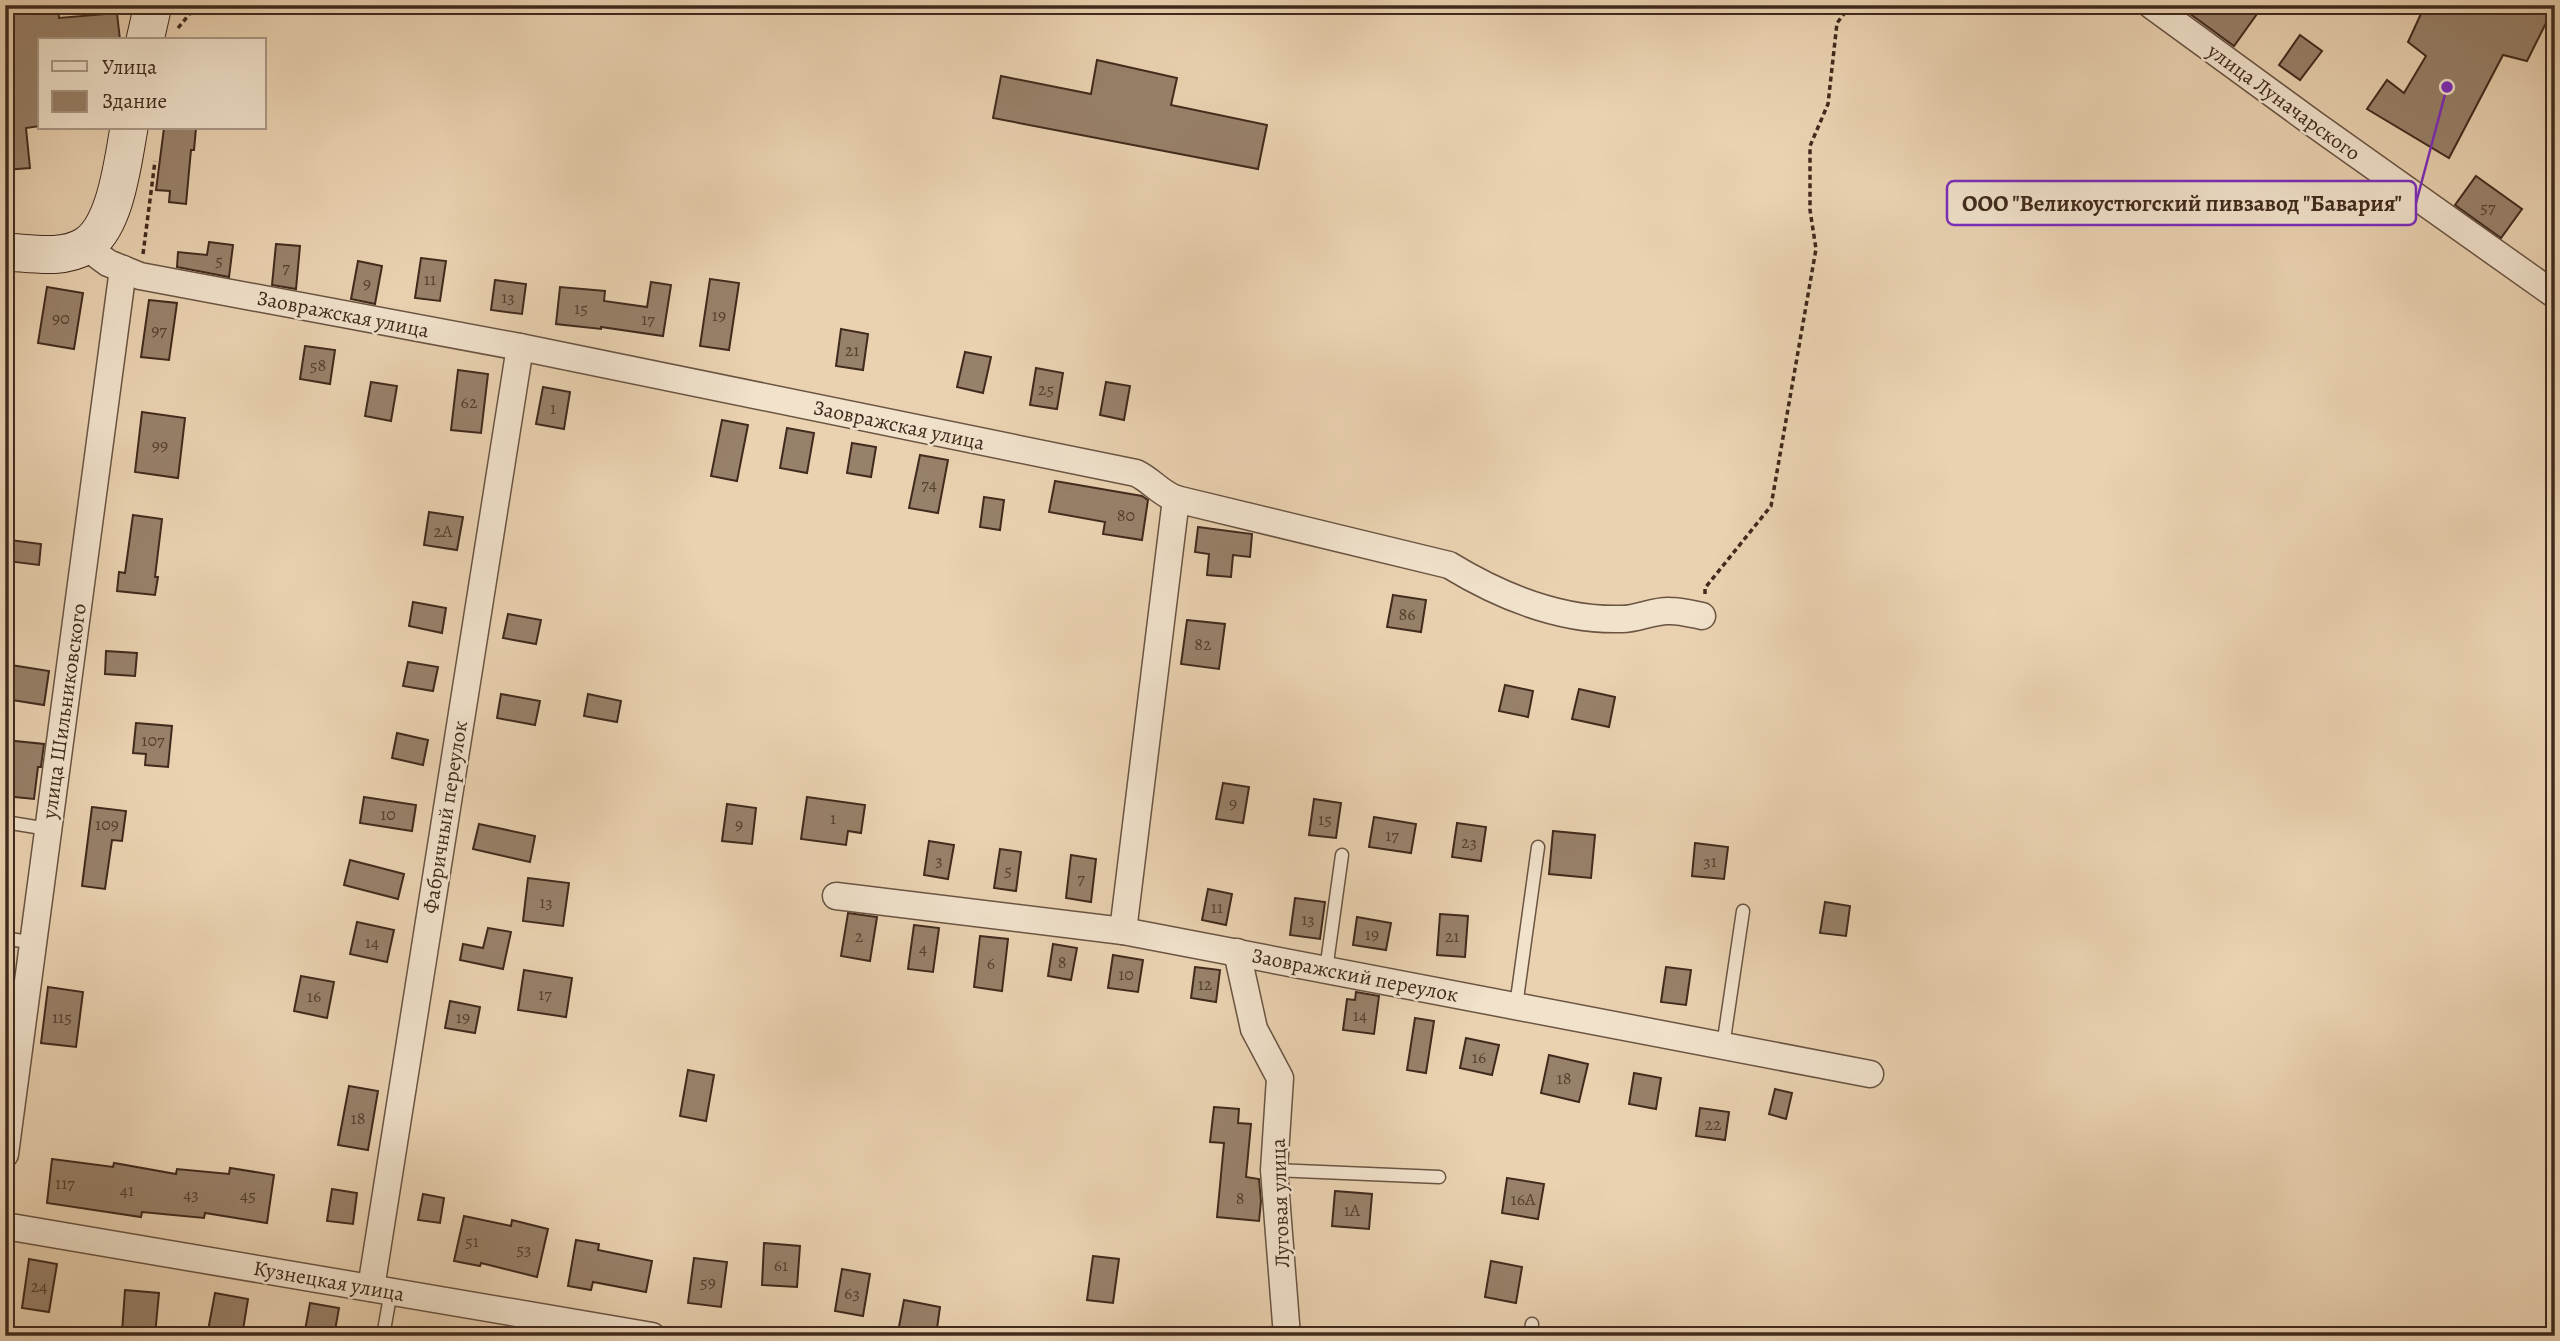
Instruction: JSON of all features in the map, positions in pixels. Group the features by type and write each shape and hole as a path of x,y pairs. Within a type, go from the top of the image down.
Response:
{"main road":[{"path":"5,251 55,254 85,246 103,227 118,184 129,130"}],"street":[{"name":"улица Луначарского","path":"2151,5 2555,295"},
{"name":"Заовражская улица","path":"85,246 108,263 131,272 520,347 1136,473 1176,499 1448,565 1483,585 1580,617 1625,620 1669,610 1702,616"},
{"name":"улица Шильниковского","path":"5,1154 48,829 131,272"},
{"name":"Фабричный переулок","path":"381,1289 520,347"},
{"path":"1123,931 1176,499"},
{"name":"Заовражский переулок","path":"836,896 1123,931 1870,1074"},
{"name":"Луговая улица","path":"1237,952 1254,1029 1280,1078 1274,1170 1287,1336"},
{"name":"Кузнецкая улица","path":"5,1226 652,1336"}],"lane":[{"path":"5,822 48,829"},
{"path":"1516,1006 1538,846"},
{"path":"1326,970 1342,855"},
{"path":"1723,1046 1743,911"},
{"path":"5,938 33,943"},
{"path":"1274,1170 1439,1177"},
{"path":"381,1289 383,1336"}],"path":[{"path":"156,27 197,5"},
{"path":"1702,616 1705,588 1771,506 1816,249 1810,210 1810,146 1828,104 1838,23 1851,5"},
{"path":"131,272 156,155"}],"building":[{"path":"58,5 59,18 117,13 120,38 38,38 38,126 26,128 30,168 5,170 5,9"},
{"path":"2178,5 2245,5 2257,14 2234,46"},
{"path":"2425,5 2555,5 2527,61 2503,55 2449,158 2367,109 2387,80 2404,93 2426,56 2408,42"},
{"path":"2300,35 2322,51 2300,80 2279,65"},
{"path":"1097,60 1177,78 1171,105 1267,125 1258,169 993,118 1001,76 1091,94"},
{"path":"164,130 196,130 194,150 191,150 186,204 169,202 170,191 156,190"},
{"path":"2476,176 2522,209 2501,238 2455,205"},
{"path":"209,242 233,245 229,277 177,267 178,252 207,255"},
{"path":"276,244 300,246 296,289 272,285"},
{"path":"421,258 446,261 440,301 415,298"},
{"path":"358,261 382,266 375,304 351,299"},
{"path":"710,279 739,283 729,350 700,346"},
{"path":"495,280 526,284 522,314 491,310"},
{"path":"651,282 671,285 663,336 556,324 560,287 605,291 604,301 647,307"},
{"path":"47,287 83,293 74,349 38,343"},
{"path":"149,300 177,303 169,360 141,357"},
{"path":"841,329 868,334 863,370 836,366"},
{"path":"305,346 335,350 330,384 300,379"},
{"path":"965,352 991,357 983,393 957,387"},
{"path":"1036,368 1063,373 1057,409 1030,405"},
{"path":"458,370 488,374 481,433 451,430"},
{"path":"371,382 397,386 391,421 365,416"},
{"path":"1106,382 1130,386 1124,420 1100,415"},
{"path":"543,387 570,392 564,429 536,424"},
{"path":"142,412 185,418 178,478 135,472"},
{"path":"722,420 748,425 737,481 711,476"},
{"path":"787,428 814,433 807,473 780,468"},
{"path":"852,443 876,447 871,477 847,473"},
{"path":"920,455 948,460 938,513 909,508"},
{"path":"1055,481 1142,496 1148,500 1142,540 1103,534 1105,522 1049,512"},
{"path":"984,497 1004,500 1000,530 980,527"},
{"path":"429,512 463,517 457,550 424,545"},
{"path":"133,515 162,519 155,595 117,591 119,572 125,573"},
{"path":"1198,527 1252,534 1250,557 1233,555 1231,577 1207,575 1209,554 1195,552"},
{"path":"10,540 41,544 39,565 7,561"},
{"path":"1393,595 1426,600 1421,632 1387,627"},
{"path":"413,602 446,608 442,633 409,626"},
{"path":"508,614 541,620 536,644 503,638"},
{"path":"1187,620 1225,624 1219,669 1181,664"},
{"path":"106,651 137,653 135,676 105,674"},
{"path":"408,662 438,667 433,691 403,686"},
{"path":"5,664 49,671 44,705 5,699"},
{"path":"1505,685 1533,691 1528,717 1499,711"},
{"path":"1579,689 1615,697 1609,727 1572,719"},
{"path":"501,694 540,701 535,725 497,718"},
{"path":"588,694 621,701 617,722 584,716"},
{"path":"136,723 172,726 168,767 145,765 146,754 133,753"},
{"path":"397,733 428,740 423,765 392,758"},
{"path":"5,740 44,744 34,799 5,796"},
{"path":"1223,783 1249,787 1243,823 1216,819"},
{"path":"364,797 416,805 412,831 360,823"},
{"path":"807,797 865,805 861,833 848,831 846,845 801,839"},
{"path":"1314,799 1341,803 1336,838 1309,835"},
{"path":"727,804 756,808 752,844 722,841"},
{"path":"92,807 126,811 122,841 112,840 105,889 82,886"},
{"path":"1374,817 1416,824 1411,853 1369,847"},
{"path":"1457,823 1486,827 1481,861 1452,857"},
{"path":"479,824 535,836 530,862 473,849"},
{"path":"1553,831 1595,835 1591,878 1549,874"},
{"path":"929,841 954,845 948,879 924,875"},
{"path":"1695,843 1728,847 1724,879 1692,876"},
{"path":"1000,849 1021,852 1016,891 994,888"},
{"path":"1071,855 1096,859 1091,902 1066,898"},
{"path":"350,860 404,874 398,899 344,885"},
{"path":"528,878 569,883 563,926 523,921"},
{"path":"1208,889 1232,894 1226,925 1202,920"},
{"path":"1295,898 1325,902 1320,939 1290,935"},
{"path":"1825,902 1850,906 1846,936 1820,933"},
{"path":"848,913 877,917 870,961 841,956"},
{"path":"1440,914 1468,916 1465,957 1437,955"},
{"path":"1357,917 1391,923 1386,950 1353,945"},
{"path":"357,922 394,930 387,962 350,954"},
{"path":"914,925 939,928 933,972 908,969"},
{"path":"488,928 511,932 503,969 460,960 463,944 483,948"},
{"path":"980,936 1008,939 1002,991 974,987"},
{"path":"1053,944 1077,948 1071,980 1048,976"},
{"path":"1113,955 1143,960 1138,992 1108,988"},
{"path":"1195,967 1220,970 1216,1002 1191,998"},
{"path":"1666,967 1691,970 1686,1005 1661,1002"},
{"path":"524,970 572,978 566,1017 518,1010"},
{"path":"301,976 334,982 327,1018 294,1011"},
{"path":"48,987 83,992 76,1047 41,1043"},
{"path":"1356,992 1379,996 1374,1034 1343,1030 1347,999 1355,1000"},
{"path":"450,1001 480,1007 475,1033 445,1028"},
{"path":"1415,1018 1434,1021 1426,1073 1407,1070"},
{"path":"1466,1038 1499,1045 1492,1075 1460,1068"},
{"path":"1549,1055 1588,1064 1579,1102 1541,1093"},
{"path":"688,1070 714,1075 706,1121 680,1116"},
{"path":"1634,1073 1661,1078 1656,1109 1629,1104"},
{"path":"349,1086 378,1091 368,1150 338,1145"},
{"path":"1775,1089 1792,1093 1786,1119 1769,1114"},
{"path":"1214,1107 1239,1109 1238,1123 1251,1124 1246,1177 1259,1179 1259,1221 1217,1217 1224,1143 1210,1142"},
{"path":"1700,1108 1729,1112 1725,1140 1696,1136"},
{"path":"52,1159 113,1167 114,1163 176,1174 177,1169 229,1174 230,1168 274,1175 267,1223 205,1213 204,1218 142,1212 141,1217 47,1203"},
{"path":"1507,1178 1544,1184 1538,1219 1502,1213"},
{"path":"332,1189 357,1193 353,1224 327,1221"},
{"path":"1335,1191 1372,1194 1369,1229 1332,1226"},
{"path":"423,1194 444,1198 440,1223 418,1220"},
{"path":"464,1216 511,1226 512,1220 548,1229 537,1277 481,1263 480,1266 454,1261"},
{"path":"576,1240 599,1244 598,1250 652,1261 646,1292 593,1282 591,1290 568,1286"},
{"path":"764,1243 800,1246 797,1287 762,1285"},
{"path":"1093,1256 1119,1259 1113,1303 1087,1300"},
{"path":"694,1258 727,1262 721,1307 688,1303"},
{"path":"29,1259 57,1264 49,1312 22,1308"},
{"path":"1491,1261 1522,1267 1516,1303 1485,1297"},
{"path":"842,1269 870,1274 863,1316 835,1311"},
{"path":"125,1290 159,1293 155,1335 122,1332"},
{"path":"215,1293 248,1299 242,1336 207,1336"},
{"path":"904,1300 940,1307 936,1336 898,1332"},
{"path":"310,1303 339,1308 334,1336 304,1336"}],"place":[{"name":"ООО \"Великоустюгский пивзавод \"Бавария\"","path":"2447,87"}]}
